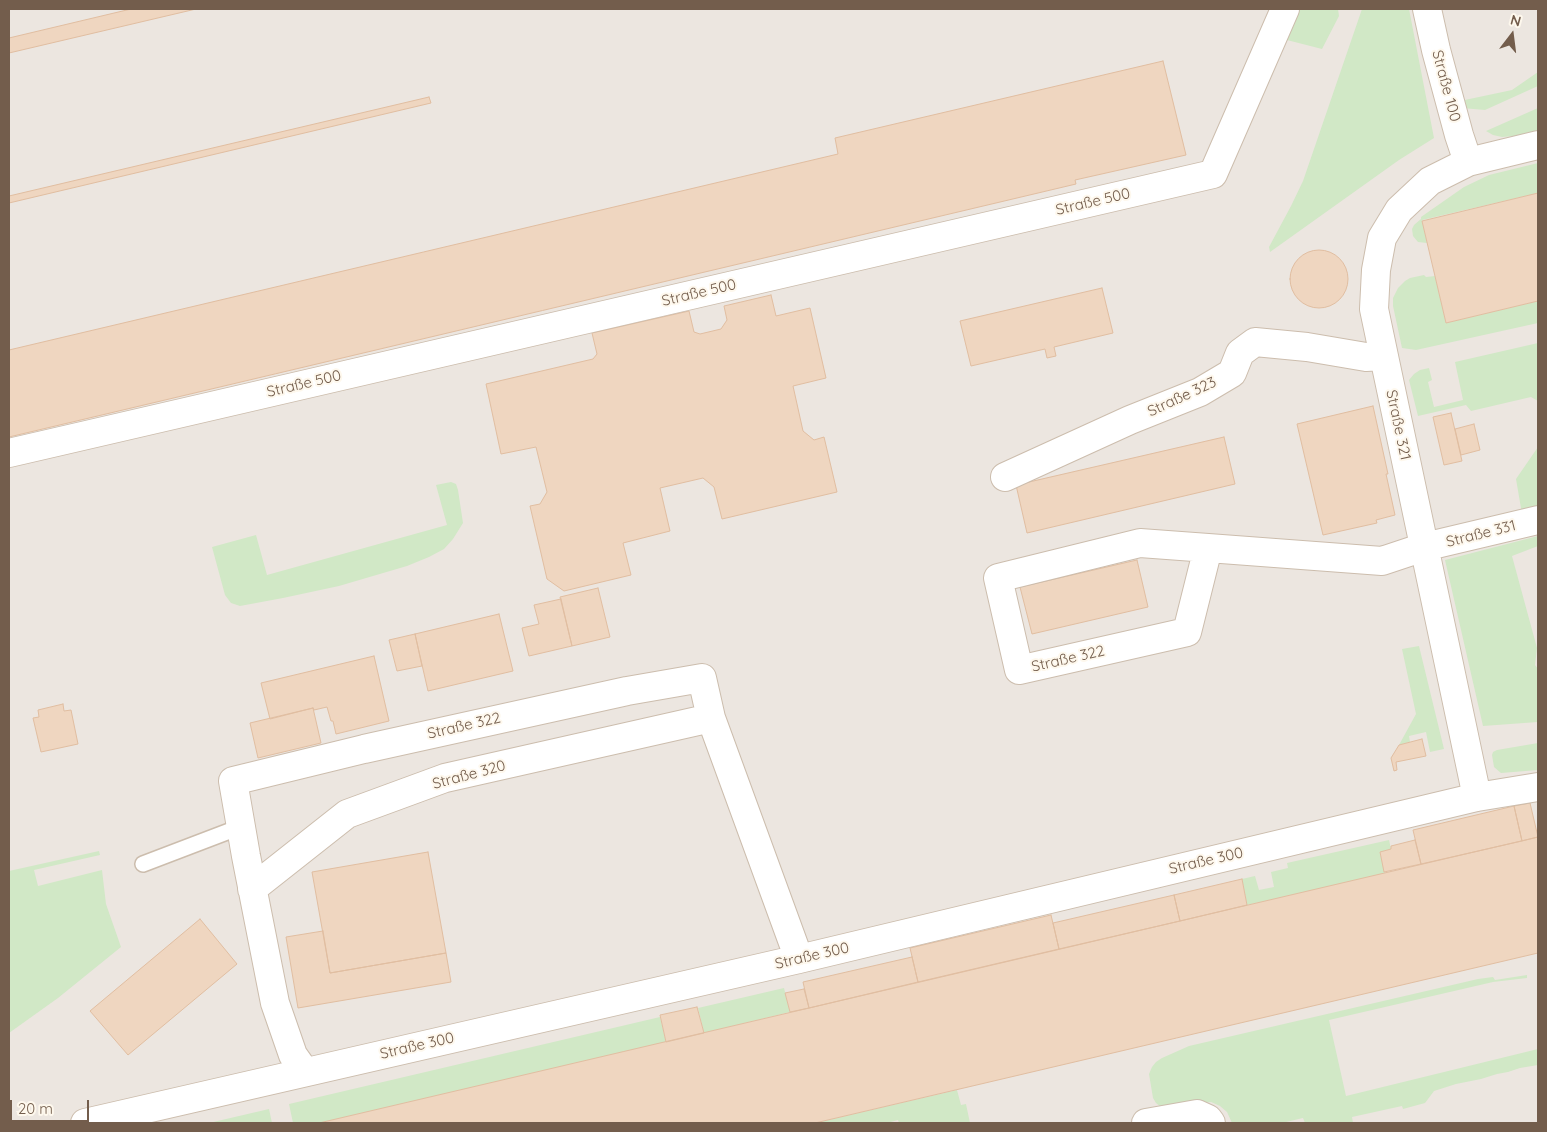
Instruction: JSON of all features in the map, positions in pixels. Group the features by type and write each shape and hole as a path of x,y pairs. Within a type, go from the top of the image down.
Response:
{"street":[{"name":"Straße 500","path":"9,453 1213,174 1285,9"},
{"name":"Straße 100","path":"1427,9 1436,50 1468,162"},
{"name":"Straße 321","path":"1477,796 1383,356 1374,309 1376,270 1382,238 1398,210 1430,181 1468,162 1538,145"},
{"name":"Straße 323","path":"1005,478 1130,420 1200,392 1232,373 1240,354 1255,342 1366,356 1383,356"},
{"name":"Straße 331","path":"1424,547 1538,520"},
{"name":"Straße 322","path":"1208,548 1187,632 1019,670 998,578 1140,543 1208,548 1382,561 1424,547"},
{"name":"Straße 322","path":"306,1072 293,1055 275,1003 240,827 233,781 364,749 626,692 702,678 711,718 798,959"},
{"name":"Straße 320","path":"252,889 347,814 445,778 711,718"},
{"name":"Straße 300","path":"85,1123 798,959 1477,796 1538,787"},
{"path":"1146,1123 1197,1114 1208,1119 1211,1123"}],"lane":[{"path":"143,864 240,827"}],"shaded area":[{"path":"9,9 1538,9 1538,1123 9,1123"}],"green space":[{"path":"1298,9 1338,9 1339,16 1322,49 1283,39"},
{"path":"1362,9 1409,9 1434,138 1399,160 1270,252 1269,247 1303,181"},
{"path":"1538,72 1538,86 1485,110 1462,108 1460,101 1512,90"},
{"path":"1538,108 1538,130 1502,137 1486,131"},
{"path":"1538,163 1538,193 1422,220 1427,243 1418,242 1413,236 1412,229 1421,217 1464,187 1489,175"},
{"path":"1424,275 1426,277 1435,276 1446,323 1538,301 1538,323 1416,350 1402,348 1393,298 1398,288 1405,281"},
{"path":"1538,343 1538,401 1531,397 1471,411 1466,405 1418,416 1409,380 1420,370 1429,368 1432,380 1428,382 1434,407 1463,400 1455,362"},
{"path":"1538,447 1538,510 1522,514 1516,479"},
{"path":"451,482 456,484 458,490 463,523 444,549 429,557 407,566 339,586 283,598 240,606 231,603 225,595 212,547 256,535 267,575 447,525 436,485"},
{"path":"1538,536 1538,546 1512,556 1537,648 1535,665 1538,669 1538,722 1483,726 1445,560"},
{"path":"1419,646 1444,749 1430,752 1426,732 1409,736 1410,742 1399,745 1416,714 1402,649"},
{"path":"1538,743 1538,770 1501,773 1494,767 1493,752"},
{"path":"1389,840 1391,849 1380,852 1385,874 1247,905 1242,879 1255,876 1259,890 1274,887 1271,872 1288,868 1287,863"},
{"path":"99,851 100,855 34,870 38,886 102,870 106,904 121,947 58,998 9,1033 9,871"},
{"path":"1527,975 1527,978 1493,982 1329,1020 1346,1096 1538,1049 1538,1065 1434,1091 1425,1103 1403,1109 1402,1106 1352,1117 1353,1123 1305,1123 1303,1118 1282,1123 1232,1123 1227,1112 1211,1102 1161,1107 1153,1098 1149,1074 1152,1067 1162,1058 1189,1046 1478,979 1493,977 1495,980"},
{"path":"784,988 790,1012 704,1033 698,1008"},
{"path":"660,1017 666,1042 320,1123 293,1123 289,1104"},
{"path":"957,1090 961,1105 966,1104 970,1123 899,1123 898,1120 887,1123 815,1123"},
{"path":"269,1109 272,1123 209,1123"}],"building":[{"path":"131,9 196,9 9,53 9,38"},
{"path":"1163,61 1186,155 1075,180 1076,184 9,437 9,350 838,154 835,138"},
{"path":"429,97 431,103 9,203 9,196"},
{"path":"1538,193 1538,301 1446,323 1422,221"},
{"path":"1313,250 1325,250 1340,258 1348,273 1348,285 1340,300 1325,308 1313,308 1298,300 1290,285 1290,273 1298,258"},
{"path":"1102,288 1113,333 1054,347 1056,356 1047,358 1045,349 971,366 960,321"},
{"path":"771,295 776,316 810,308 826,378 793,386 803,431 814,440 824,437 837,492 722,519 714,487 703,478 660,488 670,531 623,543 631,575 564,591 547,579 530,506 540,504 547,492 536,447 501,454 486,384 593,359 597,354 592,333 689,311 694,332 700,334 721,329 727,320 724,306"},
{"path":"1373,406 1395,515 1376,520 1377,523 1323,535 1297,424"},
{"path":"1451,413 1462,461 1444,465 1433,417"},
{"path":"1474,424 1480,450 1461,455 1455,429"},
{"path":"1224,437 1235,484 1027,533 1016,485"},
{"path":"1137,560 1148,607 1032,634 1020,587"},
{"path":"598,588 610,637 572,646 560,597"},
{"path":"561,599 572,646 529,656 522,628 539,624 534,605"},
{"path":"499,614 513,671 428,691 415,634"},
{"path":"415,634 422,666 397,671 389,640"},
{"path":"374,656 389,721 336,734 327,707 314,710 313,708 270,719 261,683"},
{"path":"63,704 64,711 71,710 78,744 41,752 33,718 39,717 38,710"},
{"path":"313,708 321,743 258,758 250,723"},
{"path":"1422,739 1426,756 1396,762 1397,770 1394,771 1391,758 1399,745"},
{"path":"1530,803 1538,837 1522,841 1514,806"},
{"path":"1514,806 1522,841 1421,864 1413,830"},
{"path":"1538,837 1538,953 815,1123 319,1123"},
{"path":"1415,840 1421,864 1384,872 1380,852 1391,849 1391,846"},
{"path":"428,852 446,953 330,973 312,872"},
{"path":"1242,879 1247,905 1180,921 1174,895"},
{"path":"1174,895 1180,921 1059,949 1053,923"},
{"path":"1051,915 1059,949 918,982 910,948"},
{"path":"200,919 237,964 128,1055 90,1011"},
{"path":"323,931 330,973 446,953 451,982 298,1008 286,937"},
{"path":"912,957 918,982 809,1008 803,982"},
{"path":"804,989 809,1008 790,1012 785,993"},
{"path":"697,1007 704,1033 666,1042 660,1015"}]}
